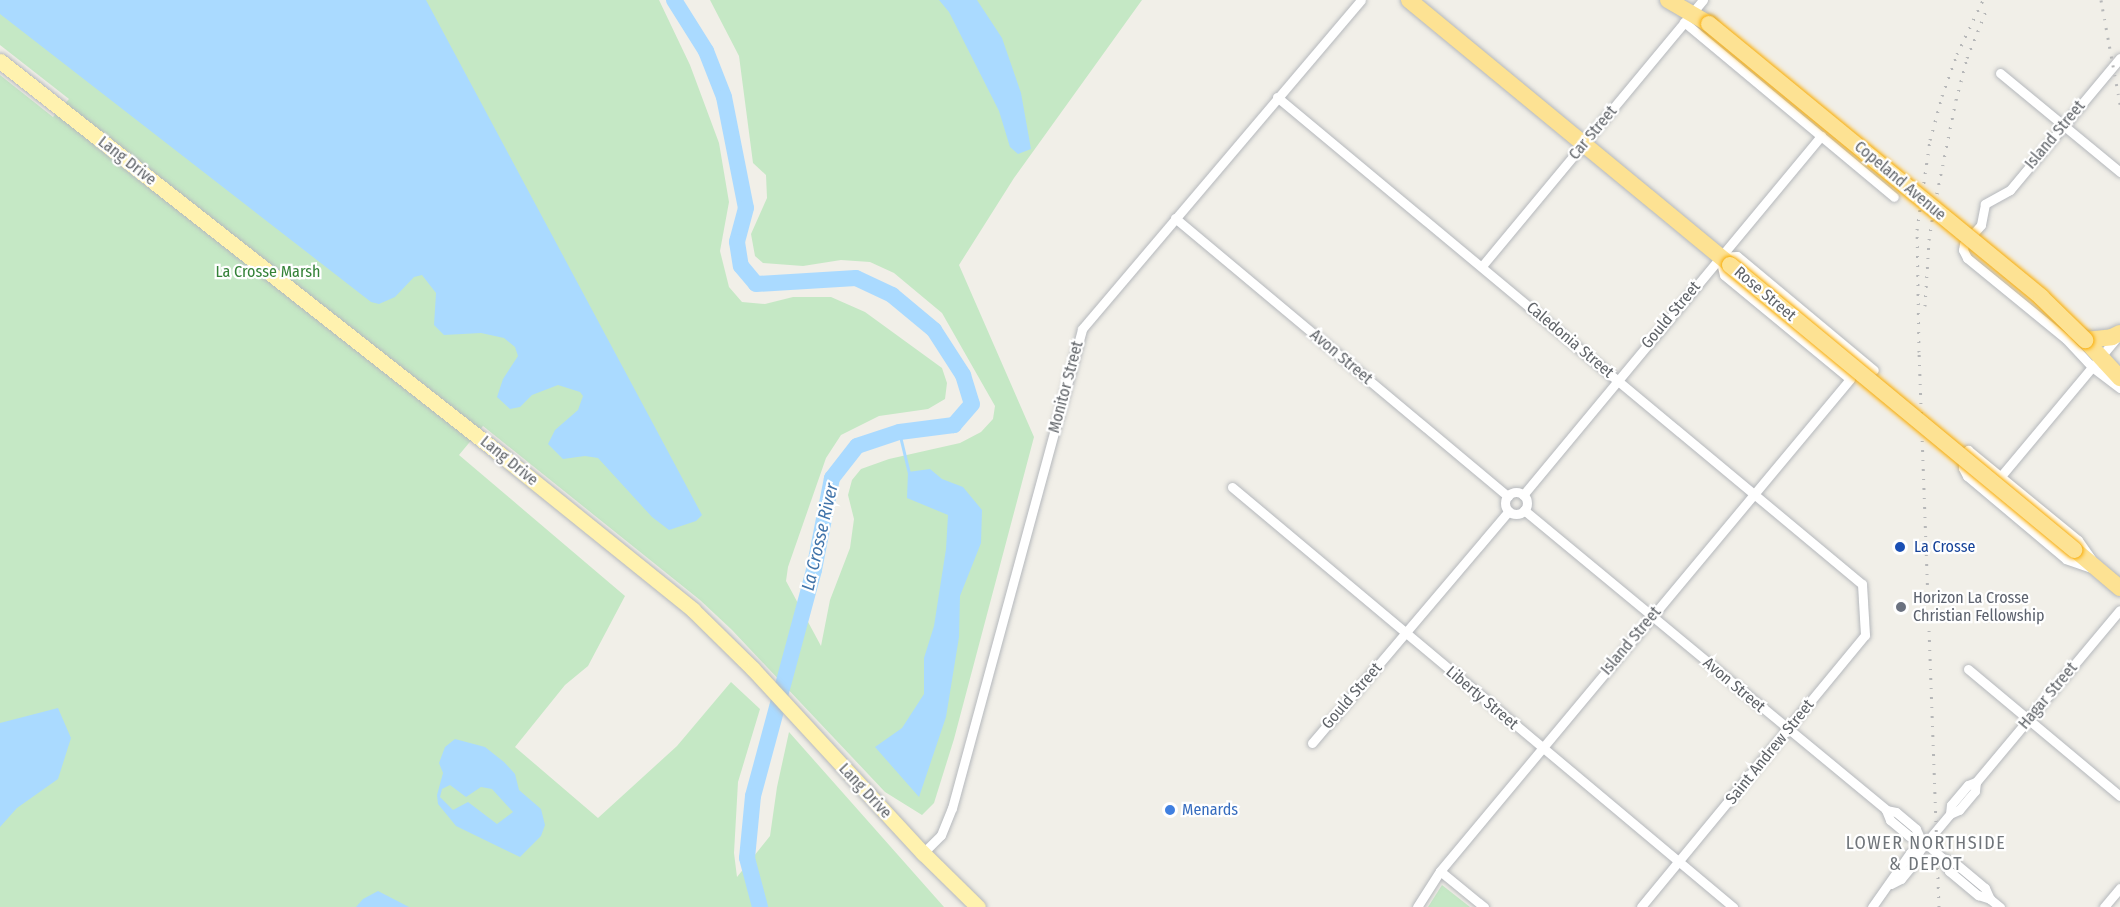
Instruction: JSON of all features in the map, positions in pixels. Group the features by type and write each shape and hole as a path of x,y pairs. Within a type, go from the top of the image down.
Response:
{"highway":[{"name":"Rose Street","path":"1409,0 2120,588"},
{"name":"Copeland Avenue","path":"1668,0 1688,18 1709,24 2041,297 2085,340 2096,362 2120,378"},
{"path":"2085,340 2120,334"}],"main road":[{"name":"Lang Drive","path":"0,61 500,454 693,610 753,669 923,853 978,907"}],"street":[{"name":"Monitor Street","path":"923,853 941,835 952,808 1082,329 1361,0"},
{"name":"Car Street","path":"1482,266 1702,0"},
{"path":"1688,18 1821,136 1894,197"},
{"name":"Island Street","path":"2096,362 1964,254 1965,244 1981,225 1985,204 2010,190 2120,58"},
{"path":"2000,73 2120,172"},
{"name":"Caledonia Street","path":"1277,97 1862,584"},
{"name":"Gould Street","path":"1522,495 1618,380 1725,261 1821,136"},
{"name":"Avon Street","path":"1175,218 1508,496"},
{"path":"1725,261 1737,256 1874,370"},
{"name":"Island Street","path":"1417,907 1440,871 1850,379 1724,275 1725,261"},
{"path":"2001,476 2120,334"},
{"path":"2096,362 2120,388"},
{"path":"1965,451 1971,451 2078,540 2100,571 2066,559 1967,476 1963,468 1965,451"},
{"name":"Liberty Street","path":"1232,488 1733,907"},
{"path":"1516,492 1522,495 1526,504 1524,510 1515,514 1509,511 1505,505 1508,496 1516,492"},
{"name":"Avon Street","path":"1524,510 1886,810 1896,812 1916,829 1921,844"},
{"name":"Gould Street","path":"1312,743 1509,511"},
{"name":"Saint Andrew Street","path":"1641,907 1865,635 1862,584"},
{"name":"Hagar Street","path":"1872,907 1891,884 1894,873 1910,853 1950,814 1951,805 1968,785 1976,782 2120,610"},
{"path":"1968,669 2120,796"},
{"path":"1921,844 1963,870 1985,888 1990,899 2000,907"},
{"path":"1440,871 1484,907"},
{"path":"2104,907 2120,888"}],"green space":[{"name":"La Crosse Marsh","path":"0,0 659,0 690,65 719,143 729,202 720,251 729,287 742,302 765,304 793,297 831,297 865,312 942,368 947,383 945,399 928,409 879,416 841,435 826,458 788,567 786,581 821,646 830,600 850,548 854,519 848,495 852,480 861,469 889,459 960,443 981,432 993,419 995,406 942,313 894,273 870,262 841,260 803,266 763,263 755,256 751,234 767,198 766,175 753,163 739,56 710,0 1142,0 1014,178 959,265 1034,437 954,739 934,803 922,815 885,792 732,630 700,600 483,426 459,455 625,596 588,666 565,685 515,747 598,818 677,746 731,682 760,709 738,782 734,853 737,877 770,836 777,787 789,732 944,907 0,907 0,75 53,117 69,99 0,45"},
{"path":"1442,885 1470,907 1428,907"}],"water":[{"path":"0,0 426,0 702,515 696,521 669,530 652,517 598,458 585,456 563,459 548,444 555,430 578,410 583,396 580,392 558,385 532,395 520,407 510,409 497,397 503,379 518,356 515,347 504,338 481,333 444,335 434,325 436,293 422,275 414,277 395,297 379,304 371,302 0,14"},
{"path":"939,0 977,0 1002,38 1021,93 1031,149 1018,154 1010,147 999,111 949,12"},
{"path":"930,469 942,479 963,487 982,510 981,543 960,596 959,637 946,717 919,797 875,747 902,728 924,694 924,658 934,626 946,549 948,515 907,498 908,472"},
{"path":"58,708 71,738 58,779 17,808 0,827 0,723"},
{"path":"455,739 485,747 515,774 519,790 541,809 545,825 541,836 520,857 456,826 438,804 437,795 443,773 439,763 445,747","holes":["450,785 466,797 481,787 492,789 513,812 497,824 468,802 453,810 440,797 442,789"]},
{"path":"378,891 409,907 356,907 363,899"}],"waterway":[{"name":"La Crosse River","path":"674,0 706,51 724,97 746,208 737,242 741,266 756,284 856,278 892,295 934,330 963,375 972,404 954,425 899,432 857,446 832,478 814,570 753,796 747,858 760,907"},
{"path":"899,432 909,473"}],"railway":[{"path":"1939,907 1919,352 1917,230 1930,140 1942,96 1957,54 1983,0"},
{"path":"2101,0 2120,104"},
{"path":"1925,306 1929,240 1956,100 1967,58 1986,11"}],"place":[{"name":"La Crosse","path":"1900,547"},
{"name":"Horizon La Crosse Christian Fellowship","path":"1901,607"},
{"name":"Menards","path":"1170,810"}],"district":[{"name":"LOWER NORTHSIDE & DEPOT","path":"1926,854"}]}
